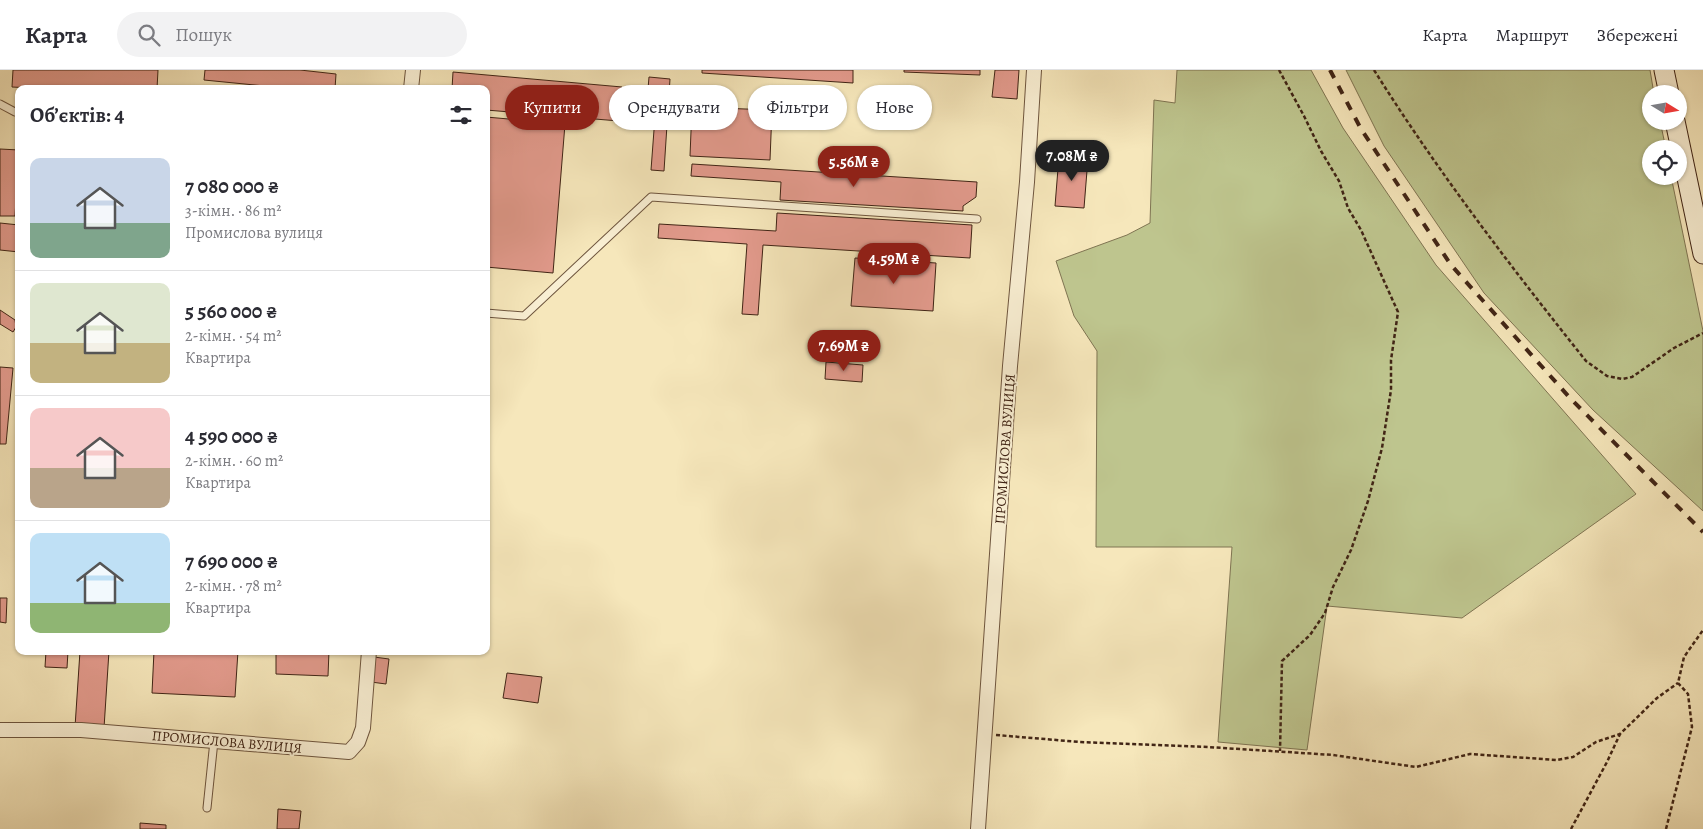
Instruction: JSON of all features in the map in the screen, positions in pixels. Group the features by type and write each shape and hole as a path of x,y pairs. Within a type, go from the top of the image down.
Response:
{"main road":[{"path":"1664,70 1667,85"},
{"path":"1677,130 1703,254"}],"street":[{"path":"412,85 413,70"},
{"name":"ПРОМИСЛОВА ВУЛИЦЯ","path":"978,829 1010,366 1034,70"},
{"name":"ПРОМИСЛОВА ВУЛИЦЯ","path":"0,730 81,730 349,752 358,742 363,728 369,655"}],"lane":[{"path":"0,104 15,112"},
{"path":"490,314 524,316 651,197 977,219"},
{"path":"207,808 214,741"}],"path":[{"path":"1279,70 1304,116 1320,151 1339,181 1348,208 1361,230 1398,312 1382,448 1368,502 1351,550 1333,587 1325,613 1310,635 1282,661 1280,751"},
{"path":"1374,70 1410,128 1478,225 1586,361 1606,376 1622,379 1632,377 1674,348 1703,333"},
{"path":"1571,829 1620,734 1657,698 1678,683 1684,657 1703,630"},
{"path":"1666,829 1692,727 1688,694 1678,683"},
{"path":"986,734 1080,742 1333,755 1416,767 1470,754 1557,760 1573,757 1596,742 1620,734"}],"green space":[{"path":"1177,70 1311,70 1343,128 1436,265 1636,494 1462,618 1327,606 1307,750 1218,742 1232,547 1096,547 1097,351 1074,316 1056,261 1127,235 1150,223 1154,100 1175,103"},
{"path":"1346,70 1650,70 1652,85 1642,85 1642,130 1662,130 1664,140 1642,140 1642,185 1673,185 1703,331 1703,511 1593,410 1484,293 1384,146"}],"building":[{"path":"13,70 158,70 157,85 15,85 15,87 12,87"},
{"path":"205,70 300,70 336,74 335,85 255,85 204,80"},
{"path":"702,70 853,70 853,83 702,73"},
{"path":"904,70 980,70 980,75 904,72"},
{"path":"995,70 1019,70 1017,99 992,97"},
{"path":"453,72 609,86 609,120 599,119 599,85 505,85 505,112 490,110 490,85 452,85"},
{"path":"649,77 670,79 670,85 648,85"},
{"path":"738,109 748,109 748,130 771,130 770,160 690,156 691,130 738,130"},
{"path":"490,117 505,119 505,130 565,130 553,273 490,267"},
{"path":"654,130 667,130 664,171 651,170"},
{"path":"0,149 15,150 15,216 0,216"},
{"path":"1059,156 1088,158 1084,208 1055,206"},
{"path":"692,164 977,182 976,197 963,206 963,211 780,200 781,182 691,176"},
{"path":"777,213 972,225 970,258 763,245 758,315 742,314 747,244 658,238 659,224 776,231"},
{"path":"0,223 15,225 15,252 0,250"},
{"path":"855,258 936,263 933,311 851,306"},
{"path":"0,310 15,320 15,329 13,332 0,324"},
{"path":"826,362 863,365 862,382 825,379"},
{"path":"0,367 13,368 6,444 0,444"},
{"path":"0,598 7,598 6,623 0,622"},
{"path":"46,655 68,655 67,668 45,667"},
{"path":"80,655 109,655 104,728 75,727"},
{"path":"154,655 238,655 235,697 152,693"},
{"path":"276,655 329,655 328,676 276,674"},
{"path":"374,657 389,659 386,684 371,682"},
{"path":"507,673 542,677 538,703 503,698"},
{"path":"278,809 301,811 299,829 277,829"},
{"path":"140,823 166,825 166,829 140,829"}],"railway":[{"path":"1330,70 1361,129 1451,265 1570,398 1703,532"}]}
